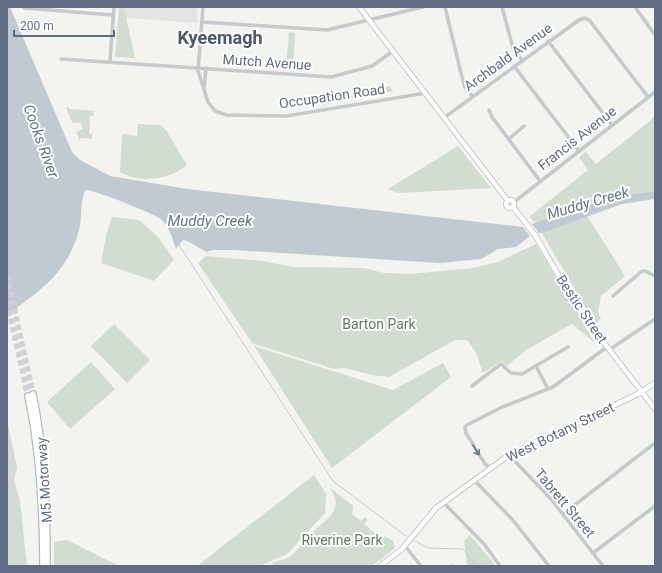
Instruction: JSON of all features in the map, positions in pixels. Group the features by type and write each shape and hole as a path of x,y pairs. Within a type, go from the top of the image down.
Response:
{"highway":[{"name":"M5 Motorway","path":"30,395 44,458 47,566"},
{"name":"M5 Motorway","path":"43,566 45,513"}],"main road":[{"path":"359,7 445,117"},
{"name":"Bestic Street","path":"445,117 508,201 507,207 513,205 535,235 578,308 655,409"},
{"name":"West Botany Street","path":"380,566 405,546 432,512 443,502 509,455 642,392 655,383"}],"street":[{"path":"110,62 114,7"},
{"path":"203,7 198,68 204,89"},
{"path":"202,22 327,30 423,7"},
{"path":"445,7 465,87 472,96"},
{"path":"502,7 513,48 522,60"},
{"path":"635,7 655,35"},
{"path":"24,8 113,15"},
{"name":"Archbald Avenue","path":"445,117 548,41 579,20 585,18 590,21 648,97"},
{"path":"548,41 612,125"},
{"name":"Mutch Avenue","path":"61,60 206,68 331,78 372,66 393,51"},
{"path":"514,66 579,151"},
{"name":"Occupation Road","path":"206,68 204,89 211,107 221,113 230,115 286,116 426,93"},
{"name":"Francis Avenue","path":"513,205 540,181 655,92"},
{"path":"489,110 492,117 540,181"},
{"path":"509,139 524,126"},
{"path":"613,296 642,271 645,270 655,276"},
{"path":"490,468 485,464 464,430 469,423 484,415 548,389 608,348 655,320"},
{"path":"472,386 501,364 511,373 522,374 568,348"},
{"path":"536,366 548,389"},
{"path":"563,514 655,443"},
{"name":"Tabrett Street","path":"509,455 563,514 603,566"},
{"path":"474,480 512,519 549,566"},
{"path":"443,502 484,544 500,566"},
{"path":"593,553 655,506"},
{"path":"405,546 421,566"}],"shaded area":[{"path":"124,7 198,7 197,23 126,18"}],"green space":[{"path":"119,7 124,7 135,58 115,57"},
{"path":"289,32 295,33 293,70 286,69"},
{"path":"389,86 393,91 323,105 323,100 335,101"},
{"path":"66,107 69,107 69,109 94,111 93,116 90,116 89,133 92,134 92,139 80,138 80,141 76,132 83,129 80,122 72,122"},
{"path":"655,117 655,191 615,196 591,203 537,224 529,217 588,170 579,157 586,152 596,164"},
{"path":"138,124 160,125 166,130 187,165 172,174 155,179 137,178 120,172 122,134 137,136"},
{"path":"458,146 491,188 398,193 388,189"},
{"path":"587,216 625,276 601,296 598,312 601,319 595,324 542,233"},
{"path":"112,217 139,220 158,237 174,260 154,281 101,263 106,236"},
{"name":"Barton Park","path":"536,244 595,343 572,324 526,350 507,366 501,361 483,373 476,353 467,340 455,340 389,377 372,375 345,368 334,369 252,343 198,263 206,256 262,261 293,267 364,268 384,273 410,274 474,268 498,262"},
{"path":"114,324 150,360 127,383 91,346"},
{"path":"254,346 393,390 443,363 451,377 332,468"},
{"path":"91,362 115,389 70,429 47,402"},
{"path":"7,420 17,467 14,480 20,501 27,566 7,566"},
{"path":"314,475 326,494 325,513 287,554 260,566 197,566"},
{"name":"Riverine Park","path":"329,487 353,506 352,514 361,521 365,517 368,520 364,524 380,537 383,535 393,541 395,548 372,566 274,566 272,563 292,555 308,536 326,520 335,509 336,502"},
{"path":"470,535 496,566 467,566 464,541"},
{"path":"67,540 119,566 54,566 54,542"}],"water":[{"path":"7,7 10,7 72,152 80,160 110,176 187,189 523,227 530,236 516,247 498,249 481,259 440,263 233,250 212,250 207,252 188,241 183,240 176,249 168,229 161,219 124,202 86,190 82,202 80,226 69,256 61,268 43,288 7,315"},
{"path":"655,191 655,199 622,204 542,233 539,233 532,224 615,196"}],"waterway":[{"path":"179,245 333,481 406,536"},
{"path":"415,541 427,548 463,549 476,566"}],"tunnel":[{"path":"7,275 33,394"},
{"path":"7,302 28,396"}],"district":[{"name":"Kyeemagh","path":"220,38"}],"water label":[{"name":"Cooks River","path":"41,141"},
{"name":"Muddy Creek","path":"588,203"},
{"name":"Muddy Creek","path":"210,221"}]}
